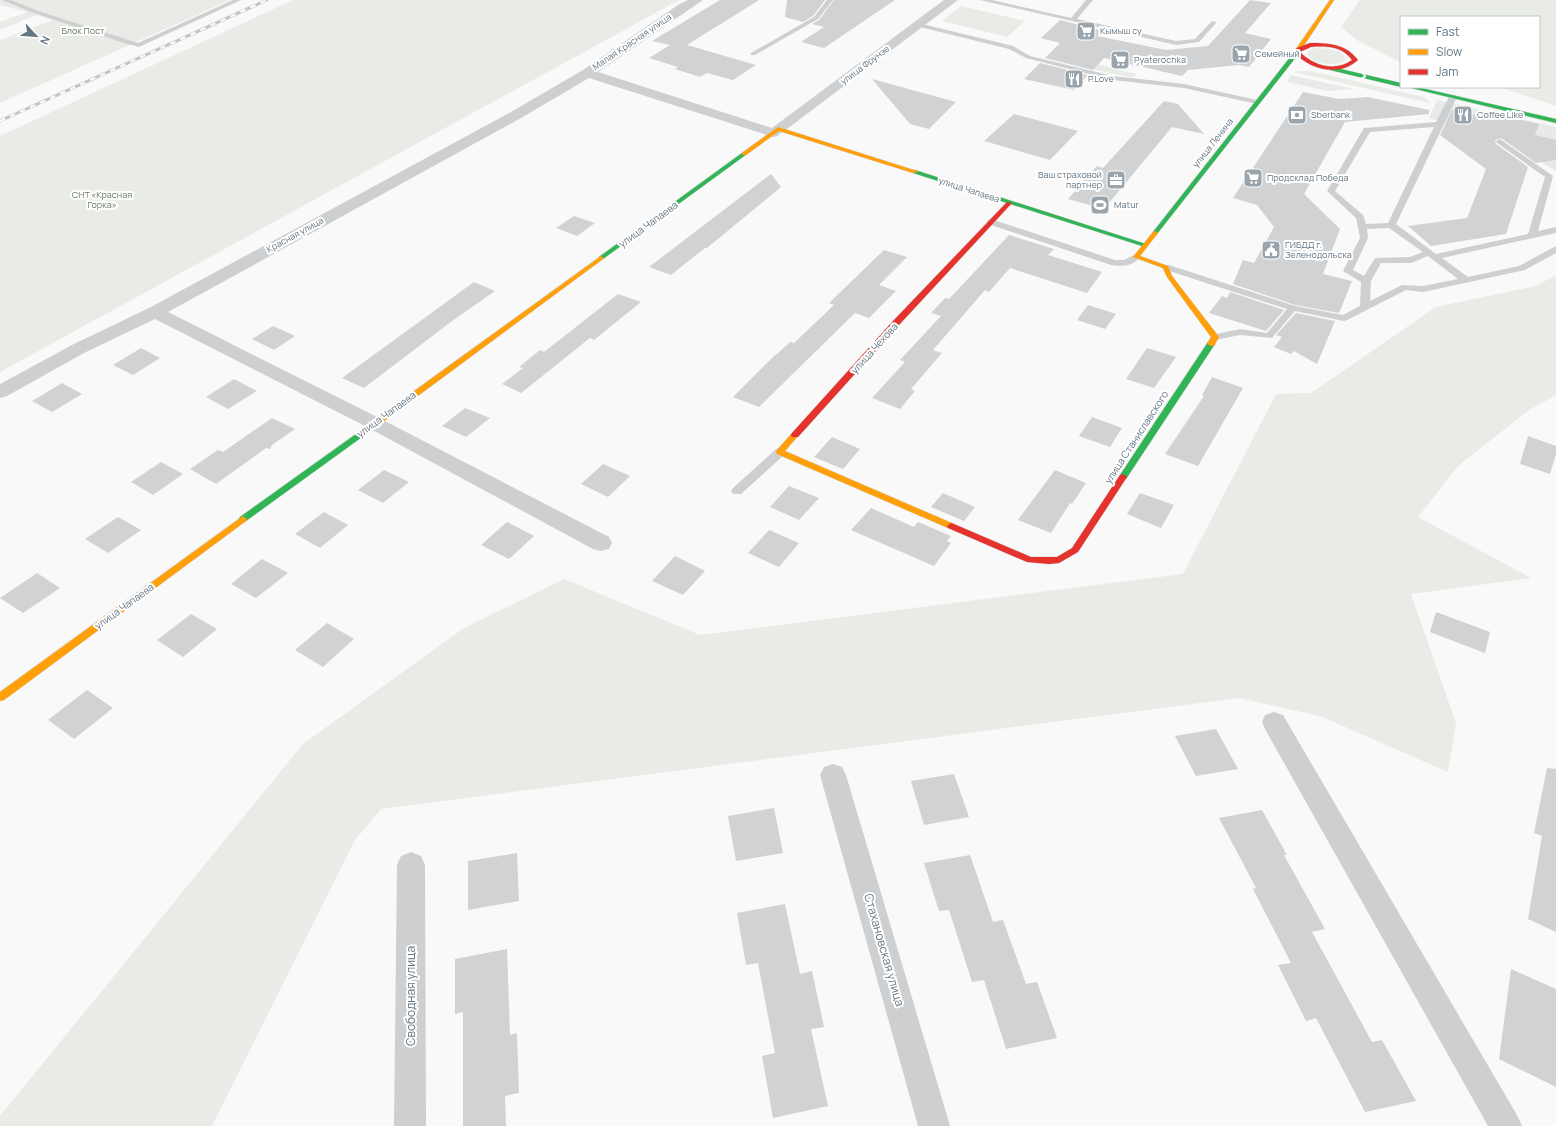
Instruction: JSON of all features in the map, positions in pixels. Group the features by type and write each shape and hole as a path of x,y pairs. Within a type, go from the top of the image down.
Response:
{"street":[{"name":"Малая Красная улица","path":"588,73 682,8 697,0"},
{"name":"улица Фрунзе","path":"775,131 952,0"},
{"name":"улица Ленина","path":"1136,257 1144,244 1157,230 1298,51 1331,0"},
{"path":"1320,17 1326,33 1344,50 1367,63"},
{"path":"1344,50 1310,45 1298,51 1302,60 1400,85"},
{"path":"1284,67 1295,65 1334,68 1349,66 1355,60 1354,56"},
{"path":"1388,72 1400,77"},
{"name":"улица Чапаева","path":"588,73 1144,244"},
{"name":"Красная улица","path":"0,392 78,349 155,312 516,115 588,73"},
{"path":"1414,88 1556,122"},
{"path":"1426,88 1441,94"},
{"name":"улица Чапаева","path":"0,697 775,131"},
{"name":"улица Чехова","path":"780,452 896,323 1009,203"},
{"path":"1136,257 1166,267 1169,276 1215,337"},
{"path":"155,312 374,423 601,543"},
{"name":"улица Станиславского","path":"780,452 1030,560 1049,562 1063,560 1075,550 1215,337"},
{"path":"1274,722 1506,1126"},
{"name":"Стахановская улица","path":"833,775 934,1126"},
{"name":"Свободная улица","path":"410,1126 412,865"}],"lane":[{"path":"5,0 58,20 139,45 238,0"},
{"path":"753,54 816,18 830,0"},
{"path":"983,0 1176,43 1197,41 1214,22"},
{"path":"1072,20 1090,0"},
{"path":"918,25 1011,47 1028,57 1112,78 1184,86 1257,102"},
{"path":"1392,225 1453,97"},
{"path":"1366,281 1348,271 1364,238 1360,217 1331,190 1367,130 1439,124"},
{"path":"1500,141 1553,176 1532,236"},
{"path":"991,222 1114,263 1123,264 1130,262 1136,257"},
{"path":"1362,227 1392,225 1466,280"},
{"path":"1365,308 1366,281 1378,260 1411,260 1556,230"},
{"path":"1166,267 1293,308 1344,318 1405,287 1423,289 1522,268 1556,249"},
{"path":"1215,337 1240,332 1269,336 1293,308"},
{"name":"улица Чехова","path":"737,491 780,452"}],"shaded area":[{"path":"1291,75 1354,89 1328,91 1287,82"},
{"path":"1437,100 1556,127 1556,171 1502,139 1429,118"}],"green space":[{"name":"Блок Пост","path":"0,0 230,0 0,103 0,40 53,20 37,15 0,30 0,22 27,12 0,5"},
{"name":"СНТ «Красная Горка»","path":"293,0 679,0 0,372 0,136"},
{"path":"1360,0 1556,0 1556,106 1502,88 1540,88 1540,16 1400,16 1400,62 1357,40 1341,27"},
{"path":"961,6 1025,21 1007,37 942,21"},
{"path":"1315,48 1337,51 1344,55 1346,59 1340,63 1324,64 1310,58 1307,54 1308,51"},
{"path":"1097,64 1136,74 1134,77 1128,77 1093,69"},
{"path":"1311,71 1424,97 1429,103 1294,72"},
{"path":"1556,275 1556,395 1529,410 1458,466 1418,517 1531,578 1411,594 1456,723 1448,772 1320,716 1239,698 381,809 355,840 212,1126 0,1126 0,1116 303,744 464,628 564,579 700,635 1183,574 1276,394 1311,393 1436,307 1536,286"}],"building":[{"path":"720,0 759,0 687,45 756,65 733,80 707,73 700,77 675,69 678,67 649,58 670,45 652,41"},
{"path":"787,0 825,0 813,16 803,22 785,17"},
{"path":"834,0 895,0 824,48 801,42 824,27 812,24 819,20"},
{"path":"1250,0 1271,3 1245,33 1271,39 1249,67 1239,65 1188,70 1182,76 1104,58 1093,70 1045,58 1060,43 1041,38 1060,20 1103,31 1097,36 1166,50 1208,46"},
{"path":"1040,63 1088,75 1074,90 1024,79"},
{"path":"872,79 956,102 929,129 910,124"},
{"path":"1303,92 1339,99 1368,97 1429,110 1429,114 1345,122 1304,194 1340,229 1323,274 1352,281 1339,313 1295,305 1233,284 1243,260 1254,263 1274,227 1257,205 1233,198"},
{"path":"1164,101 1178,104 1204,134 1172,127 1104,209 1068,199 1097,166 1103,168"},
{"path":"1452,110 1497,120 1499,115 1539,124 1535,135 1556,140 1556,160 1536,163 1501,138 1495,140 1496,144 1528,167 1506,234 1431,246 1408,226 1467,218 1486,169 1440,135"},
{"path":"1014,114 1078,131 1050,160 984,141"},
{"path":"771,174 781,187 707,248 705,248 671,275 649,267"},
{"path":"574,216 595,223 577,236 556,228"},
{"path":"1009,235 1054,249 1048,255 1102,272 1087,293 1010,268 989,292 985,290 933,350 942,353 911,389 915,391 900,409 872,398 905,362 900,360 941,316 931,313 945,298 949,299"},
{"path":"884,250 907,257 879,285 896,291 869,318 855,313 759,407 733,397 775,355 790,342 794,343 834,305 829,303"},
{"path":"474,282 495,291 452,321 364,388 342,378"},
{"path":"1230,292 1284,310 1266,331 1209,313 1222,296 1227,298"},
{"path":"618,294 641,302 594,340 590,338 521,393 502,384 523,368 519,367 540,350 544,352"},
{"path":"1088,305 1116,314 1105,329 1077,320"},
{"path":"1296,313 1335,321 1317,364 1294,351 1291,354 1274,347 1282,337 1276,335"},
{"path":"273,326 295,336 274,350 252,339"},
{"path":"141,348 160,358 133,375 113,365"},
{"path":"1147,348 1176,357 1154,388 1126,379"},
{"path":"1212,377 1243,388 1198,466 1165,454 1204,396 1202,395"},
{"path":"234,379 257,391 228,409 206,397"},
{"path":"62,383 82,394 52,412 32,401"},
{"path":"465,408 490,418 466,437 442,426"},
{"path":"1092,417 1122,428 1110,447 1079,436"},
{"path":"272,418 295,429 272,445 270,449 266,448 216,484 190,469 218,450 223,452"},
{"path":"1528,436 1556,446 1556,454 1550,474 1520,464"},
{"path":"832,437 860,449 843,469 814,457"},
{"path":"161,462 183,474 153,495 131,482"},
{"path":"603,464 630,476 608,497 581,484"},
{"path":"384,470 409,482 383,503 358,490"},
{"path":"1055,470 1086,483 1072,504 1070,503 1051,533 1018,520"},
{"path":"789,486 819,498 799,520 770,507"},
{"path":"943,493 975,507 964,521 931,507"},
{"path":"1140,493 1174,505 1161,528 1127,514"},
{"path":"871,508 914,527 918,522 951,536 947,541 951,543 934,566 851,530"},
{"path":"324,512 348,525 320,548 295,534"},
{"path":"118,517 141,530 108,553 85,539"},
{"path":"507,522 534,536 509,559 481,545"},
{"path":"769,530 799,543 779,567 748,553"},
{"path":"675,556 705,571 683,595 652,581"},
{"path":"262,559 288,573 256,598 231,584"},
{"path":"37,573 60,588 23,613 0,598"},
{"path":"1436,612 1490,632 1485,653 1430,632"},
{"path":"191,614 217,629 183,657 157,640"},
{"path":"327,623 354,639 323,667 295,650"},
{"path":"87,690 113,708 74,739 48,720"},
{"path":"1216,729 1238,769 1196,776 1175,736"},
{"path":"1547,768 1556,769 1556,932 1528,919 1542,836 1534,833"},
{"path":"954,774 969,817 924,825 911,781"},
{"path":"774,808 783,853 736,861 728,816"},
{"path":"1262,810 1287,855 1284,855 1325,929 1312,932 1372,1042 1382,1040 1416,1101 1365,1112 1316,1018 1306,1021 1278,965 1291,963 1253,889 1256,888 1219,818"},
{"path":"517,853 519,901 468,910 468,861"},
{"path":"970,855 993,922 1003,920 1026,984 1037,982 1057,1038 1006,1049 984,980 972,982 949,910 939,911 924,863"},
{"path":"785,904 800,974 812,971 824,1027 811,1029 828,1106 773,1118 762,1056 775,1053 758,963 746,965 737,913"},
{"path":"507,949 510,1035 517,1033 519,1093 505,1096 506,1126 463,1126 463,1012 455,1014 455,959"},
{"path":"1511,969 1556,989 1556,1087 1499,1059"}],"railway":[{"path":"0,121 267,0"}],"traffic: fast":[{"path":"1155,233 1297,52"},
{"path":"1332,69 1400,85"},
{"path":"1414,88 1556,121"},
{"path":"601,258 744,154"},
{"path":"915,172 1144,245"},
{"path":"1123,477 1211,344"},
{"path":"243,519 377,422"}],"traffic: slow":[{"path":"1299,49 1332,0"},
{"path":"744,154 778,129 915,172"},
{"path":"1155,233 1136,257 1166,267 1169,276 1215,337 1211,344"},
{"path":"377,422 601,258"},
{"path":"795,435 780,452 951,526"},
{"path":"0,697 243,519"}],"traffic: jam":[{"path":"1310,45 1335,46 1346,51 1355,60 1349,65 1341,67 1325,68 1317,66 1302,58 1297,52 1299,49 1310,45"},
{"path":"795,435 896,323 1009,203"},
{"path":"951,526 1030,560 1059,560 1075,550 1123,477"}],"place":[{"name":"Кымыш су","path":"1086,31"},
{"name":"Семейный","path":"1241,54"},
{"name":"Pyaterochka","path":"1120,60"},
{"name":"P.Love","path":"1074,79"},
{"name":"Sberbank","path":"1297,115"},
{"name":"Coffee Like","path":"1463,115"},
{"name":"Продсклад Победа","path":"1253,178"},
{"name":"Ваш страховой партнер","path":"1116,180"},
{"name":"Matur","path":"1100,205"},
{"name":"ГИБДД г. Зеленодольска","path":"1271,250"}]}
